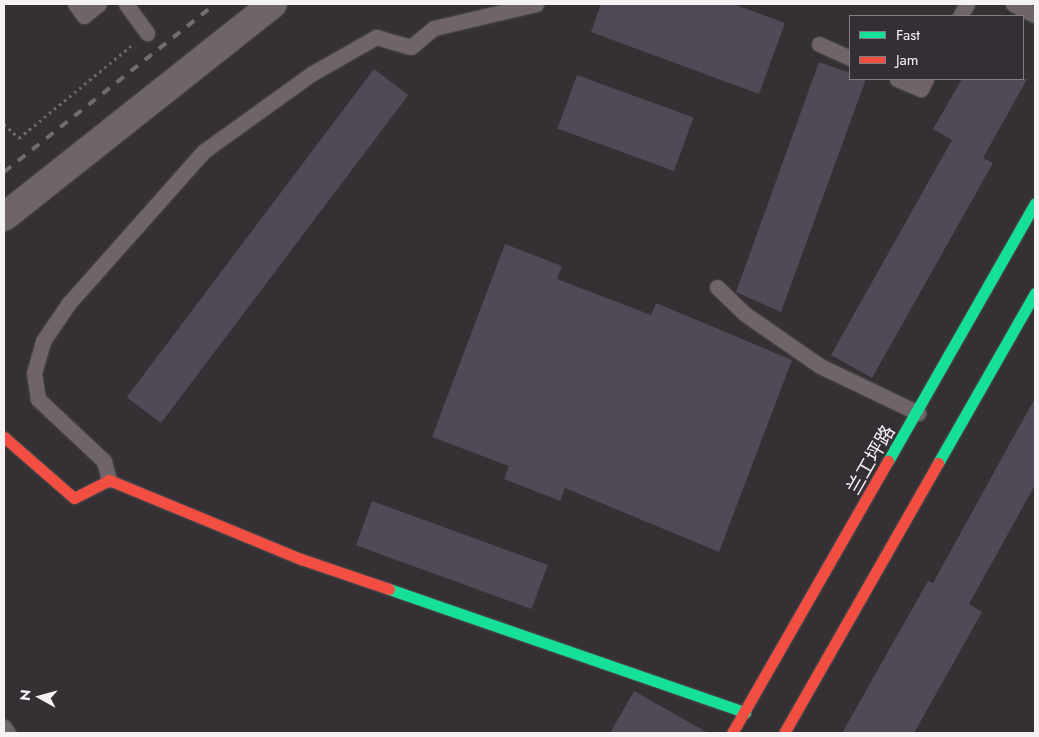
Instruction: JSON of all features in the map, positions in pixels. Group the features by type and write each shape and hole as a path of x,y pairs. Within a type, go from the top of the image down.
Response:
{"main road":[{"name":"兰工坪路","path":"732,733 918,413 1035,203"},
{"path":"784,733 1035,293"},
{"path":"4,437 74,498 109,480 301,559 745,712"}],"street":[{"path":"4,217 273,4"}],"lane":[{"path":"75,4 84,16 99,4"},
{"path":"126,4 147,33"},
{"path":"109,480 104,461 38,399 34,373 41,349 69,303 204,151 310,74 376,37 411,47 434,28 536,4"},
{"path":"961,15 967,4"},
{"path":"1013,4 1035,15"},
{"path":"819,44 849,58"},
{"path":"899,80 920,89 925,80"},
{"path":"717,286 744,314 820,366 918,413"},
{"path":"4,727 8,733"}],"path":[{"path":"4,124 19,138 147,33"}],"building":[{"path":"601,4 733,4 785,23 759,94 591,32"},
{"path":"819,62 849,73 849,80 866,80 781,312 736,292"},
{"path":"374,69 408,95 161,423 127,397"},
{"path":"577,75 694,117 674,171 558,129"},
{"path":"1027,79 983,158 993,163 872,378 831,355 952,140 933,129 961,80"},
{"path":"505,244 562,266 557,279 651,315 656,303 792,360 719,552 565,488 560,501 504,479 509,466 432,437"},
{"path":"1035,398 1035,485 969,604 982,612 914,733 842,733 928,581 933,583"},
{"path":"372,501 548,565 532,609 356,545"},
{"path":"634,691 708,733 610,733"}],"railway":[{"path":"4,172 215,4"}],"traffic: fast":[{"path":"888,461 1035,203"},
{"path":"938,463 1035,293"},
{"path":"389,589 745,712"}],"traffic: jam":[{"path":"4,437 74,498 109,480 301,559 389,589"},
{"path":"732,733 888,461"},
{"path":"784,733 938,463"}]}
